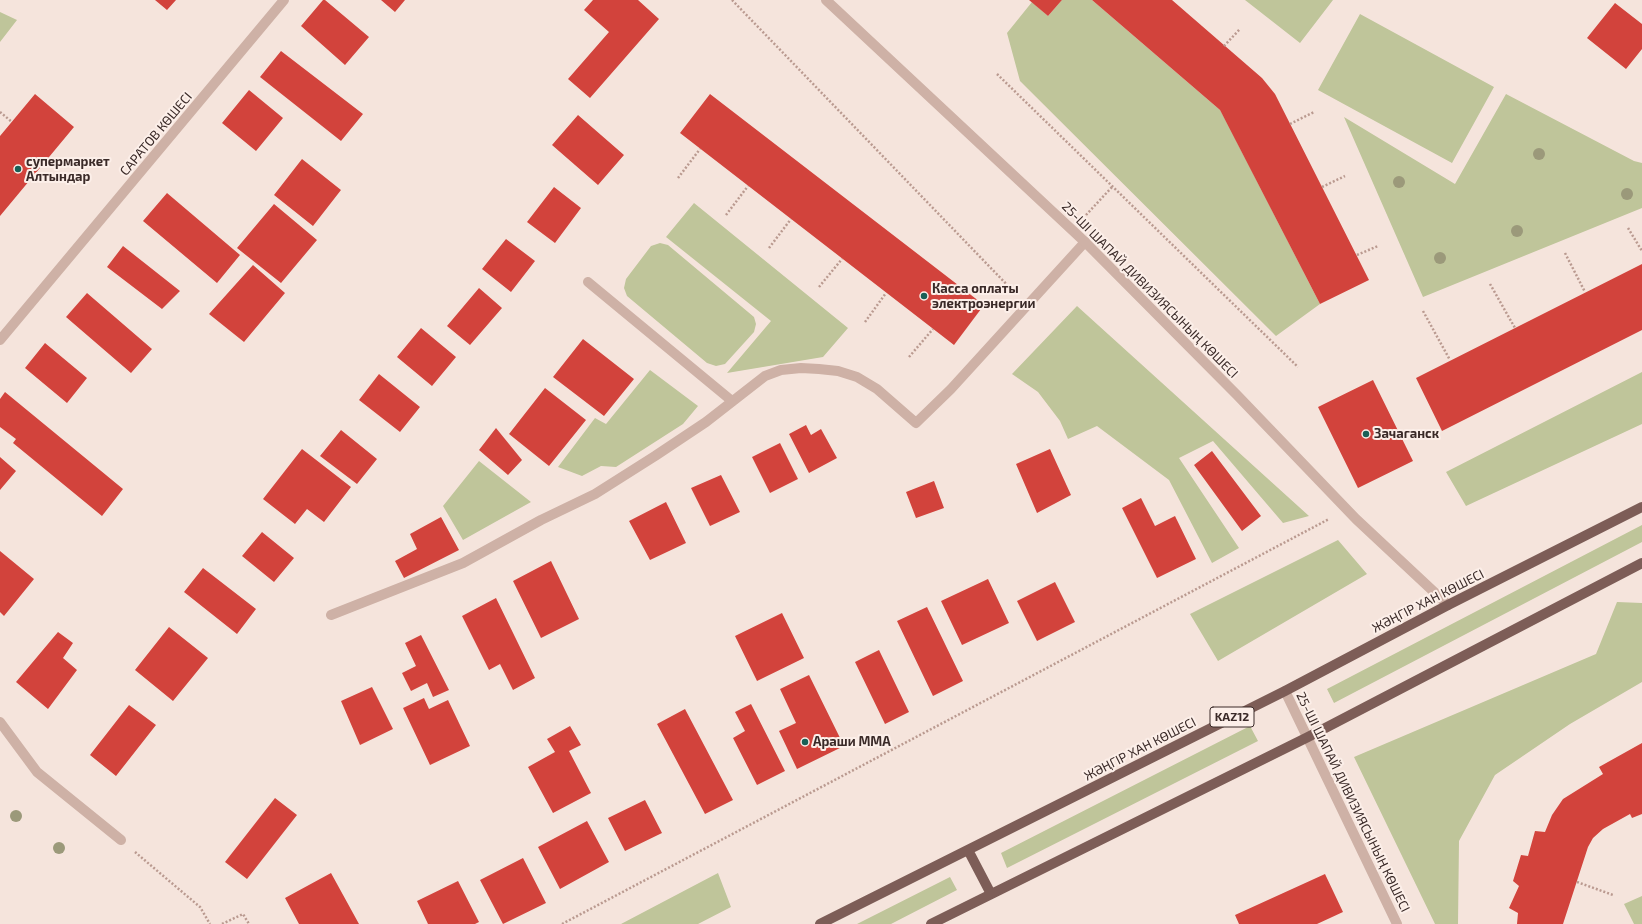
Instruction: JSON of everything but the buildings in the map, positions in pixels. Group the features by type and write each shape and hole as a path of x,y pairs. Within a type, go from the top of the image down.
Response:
{"main road":[{"name":"ЖӘҢГІР ХАН КӨШЕСІ","path":"820,924 1285,691 1448,604 1642,507"},
{"path":"931,924 1308,737 1642,563"},
{"path":"968,850 991,894"}],"street":[{"name":"САРАТОВ КӨШЕСІ","path":"0,340 284,0"},
{"name":"25-ШІ ШАПАЙ ДИВИЗИЯСЫНЫҢ КӨШЕСІ","path":"826,0 1085,242 1237,395 1347,509 1448,604"},
{"path":"331,615 463,563 541,520 595,494 706,422 765,376 781,370 801,368 819,369 838,371 857,377 877,389 916,423 951,389 1085,242"},
{"path":"588,282 732,401"},
{"name":"25-ШІ ШАПАЙ ДИВИЗИЯСЫНЫҢ КӨШЕСІ","path":"1285,691 1397,924"},
{"path":"0,722 37,772 121,840"}],"path":[{"path":"732,0 1027,305"},
{"path":"1224,46 1240,29"},
{"path":"996,74 1298,367"},
{"path":"0,112 12,122"},
{"path":"1290,124 1314,112"},
{"path":"678,178 700,149"},
{"path":"1322,187 1344,176"},
{"path":"726,215 748,186"},
{"path":"1072,230 1112,186"},
{"path":"769,248 791,219"},
{"path":"1628,228 1642,251"},
{"path":"1357,255 1378,246"},
{"path":"1565,253 1585,292"},
{"path":"819,288 842,259"},
{"path":"1490,284 1515,328"},
{"path":"865,322 886,292"},
{"path":"1422,311 1450,360"},
{"path":"909,357 933,329"},
{"path":"562,924 1347,509"},
{"path":"121,840 200,907 210,924"},
{"path":"1577,882 1613,895"},
{"path":"222,924 243,914 249,924"}],"green space":[{"path":"1062,0 1092,0 1220,110 1320,304 1276,336 1020,81 1007,33 1032,2 1048,16"},
{"path":"1245,0 1333,0 1300,43"},
{"path":"0,12 17,20 0,42"},
{"path":"1360,14 1494,87 1452,163 1318,90"},
{"path":"1506,94 1634,161 1642,163 1642,208 1423,297 1344,117 1455,184"},
{"path":"694,203 848,328 823,357 727,373 771,321 666,237"},
{"path":"660,243 668,245 754,317 756,324 754,332 725,364 716,366 707,363 627,296 624,288 626,279 651,246"},
{"path":"1077,306 1309,516 1283,523 1213,441 1179,458 1239,548 1212,563 1169,480 1097,426 1068,439 1060,421 1038,392 1012,374"},
{"path":"650,370 698,406 683,424 616,467 601,466 582,476 558,467 595,418 606,424"},
{"path":"1642,372 1642,424 1466,506 1446,472"},
{"path":"479,461 531,502 463,540 443,506"},
{"path":"1642,525 1642,542 1334,703 1327,689"},
{"path":"1338,540 1367,574 1218,661 1190,614"},
{"path":"1617,602 1642,603 1642,682 1570,724 1495,775 1459,841 1458,924 1435,924 1354,757 1596,654"},
{"path":"1250,726 1258,741 1007,868 1001,853"},
{"path":"718,873 731,907 698,924 621,924"},
{"path":"950,877 957,890 891,924 857,924"},
{"path":"1642,896 1642,924 1634,924 1624,904"}],"place":[{"name":"супермаркет Алтындар","path":"18,169"},
{"name":"Касса оплаты электроэнергии","path":"924,296"},
{"name":"Зачаганск","path":"1366,434"},
{"name":"Араши ММА","path":"805,742"}]}
